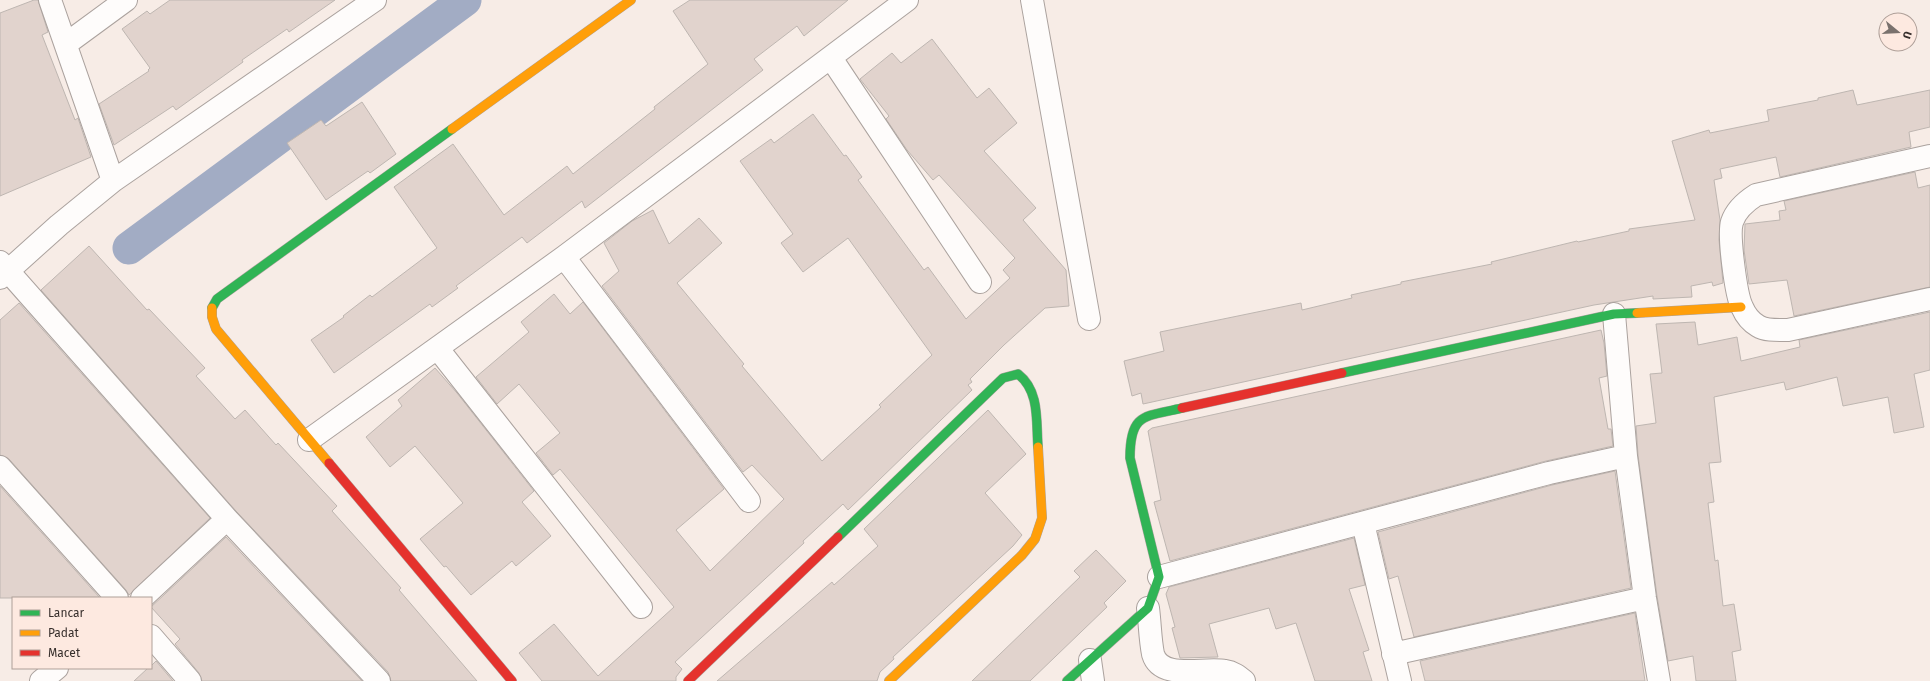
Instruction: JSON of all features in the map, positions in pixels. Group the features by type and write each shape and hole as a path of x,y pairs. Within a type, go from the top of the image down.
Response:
{"street":[{"path":"50,0 113,181"},
{"path":"66,44 126,0"},
{"path":"375,0 113,181 3,270 227,518 379,681"},
{"path":"512,681 216,329 210,315 211,306 217,299 631,0"},
{"path":"309,440 438,349 564,257 831,58 906,0"},
{"path":"1032,0 1089,319"},
{"path":"831,58 980,282"},
{"path":"1930,156 1756,195 1742,204 1732,222 1730,239 1742,307 1749,319 1758,326 1770,330 1788,330 1930,299"},
{"path":"564,257 749,501"},
{"path":"1244,681 1235,674 1225,671 1176,674 1163,668 1154,655 1148,608 1159,577 1130,458 1130,442 1134,426 1147,416 1614,314 1742,307"},
{"path":"1614,314 1626,456 1645,598 1659,681"},
{"path":"438,349 641,607"},
{"path":"688,681 1003,378 1018,374 1027,381 1035,398 1042,518 1036,539 889,681"},
{"path":"1159,577 1549,473 1626,456"},
{"path":"0,467 116,597"},
{"path":"143,597 227,518"},
{"path":"1363,523 1400,681"},
{"path":"1393,654 1645,598"},
{"path":"1067,681 1148,608"},
{"path":"152,637 190,681"},
{"path":"1090,660 1093,681"},
{"path":"41,681 56,669"}],"building":[{"path":"34,0 38,0 48,32 42,35 75,120 78,118 91,157 0,196 0,13"},
{"path":"170,0 335,0 289,32 287,29 242,60 243,62 176,110 173,106 114,145 99,104 149,71 148,70 150,68 122,29 147,11 150,14"},
{"path":"690,0 848,0 804,36 797,26 754,59 763,70 585,208 582,201 527,243 522,237 456,286 458,288 432,307 430,304 334,373 311,340 344,317 343,316 370,295 372,297 437,248 394,187 453,144 504,215 567,166 573,174 655,109 654,107 708,64 673,11"},
{"path":"932,39 977,98 989,88 1017,123 984,151 1036,208 1023,220 1066,270 1069,306 1045,308 1004,345 970,379 972,382 968,385 972,390 848,510 843,504 803,541 804,543 675,662 682,669 676,677 676,681 542,681 519,653 554,624 598,676 674,607 560,469 553,475 536,453 560,433 519,384 497,404 476,377 529,332 521,322 554,294 570,314 583,302 724,489 676,530 710,571 784,499 752,465 743,472 602,286 619,271 604,243 632,221 653,210 669,244 699,218 722,243 677,283 744,364 742,366 822,461 881,407 879,405 932,355 848,238 803,272 781,243 793,234 740,161 771,139 774,143 813,114 844,156 846,155 862,177 858,180 924,270 928,267 966,319 1010,278 1003,270 1015,258 939,175 933,180 907,150 886,119 889,116 860,79 892,53 901,63"},
{"path":"1853,90 1857,105 1930,90 1930,127 1909,132 1911,147 1780,177 1776,157 1720,169 1722,178 1714,180 1720,220 1719,240 1723,283 1713,286 1712,282 1691,286 1692,297 1653,299 1653,296 1594,305 1143,404 1141,393 1132,396 1124,361 1164,351 1160,332 1301,303 1302,310 1352,298 1351,295 1401,284 1401,282 1492,264 1491,262 1577,241 1629,231 1629,229 1695,220 1672,141 1709,130 1710,133 1769,121 1767,110 1818,100 1818,98"},
{"path":"362,102 396,154 370,173 368,171 326,200 287,143 321,120 326,126"},
{"path":"1915,172 1918,188 1930,185 1930,287 1794,316 1787,280 1749,284 1744,250 1745,224 1780,220 1779,211 1786,210 1784,201"},
{"path":"89,246 147,310 149,309 205,368 196,376 235,419 245,410 276,445 278,443 337,506 332,511 401,588 399,590 477,681 391,681 388,672 236,511 41,290"},
{"path":"19,303 210,518 129,595 9,459 0,455 0,320"},
{"path":"1930,312 1930,370 1914,374 1924,427 1894,433 1888,397 1843,406 1837,377 1786,390 1784,382 1714,397 1721,462 1709,463 1714,502 1708,503 1715,561 1718,560 1723,606 1734,604 1741,650 1732,652 1736,681 1696,681 1693,656 1668,661 1657,596 1638,455 1636,426 1656,423 1650,374 1662,373 1656,324 1695,322 1698,345 1737,337 1741,361 1800,347 1799,340"},
{"path":"1601,330 1604,343 1607,376 1599,378 1608,429 1611,429 1613,446 1546,461 1170,561 1154,502 1161,500 1148,431 1152,428"},
{"path":"435,368 457,393 534,491 522,502 551,536 516,566 512,561 471,595 420,539 463,503 415,446 390,467 366,437 402,406 398,400"},
{"path":"988,410 1026,454 985,493 1022,535 1013,546 893,657 894,659 880,672 877,681 717,681 832,582 834,585 878,546 864,529"},
{"path":"1615,471 1631,588 1414,637 1398,576 1389,579 1378,532 1552,485"},
{"path":"0,486 99,597 0,598"},
{"path":"226,537 362,681 202,681 199,673 175,644 180,639 152,608 152,606"},
{"path":"1354,538 1365,585 1349,589 1369,650 1363,652 1372,681 1315,681 1296,623 1276,629 1269,608 1209,624 1218,657 1180,658 1172,628 1175,627 1166,594 1169,587"},
{"path":"1096,550 1126,581 1104,603 1107,607 1030,681 972,681 1080,577 1074,571"},
{"path":"1635,613 1645,681 1425,681 1420,661"},
{"path":"156,661 173,681 134,681 147,669 152,669 152,665"}],"waterway":[{"path":"129,248 465,0"}],"traffic: fast":[{"path":"212,308 217,299 452,129"},
{"path":"1342,373 1614,314 1637,313"},
{"path":"838,537 1003,378 1018,374 1030,389 1036,407 1038,447"},
{"path":"1067,681 1148,608 1159,577 1130,458 1131,443 1136,425 1142,420 1158,413 1182,408"}],"traffic: slow":[{"path":"452,129 631,0"},
{"path":"1637,313 1741,307"},
{"path":"212,308 212,317 216,329 329,463"},
{"path":"889,681 1022,555 1035,539 1042,518 1038,447"}],"traffic: jam":[{"path":"1182,408 1342,373"},
{"path":"329,463 512,681"},
{"path":"688,681 838,537"}]}
